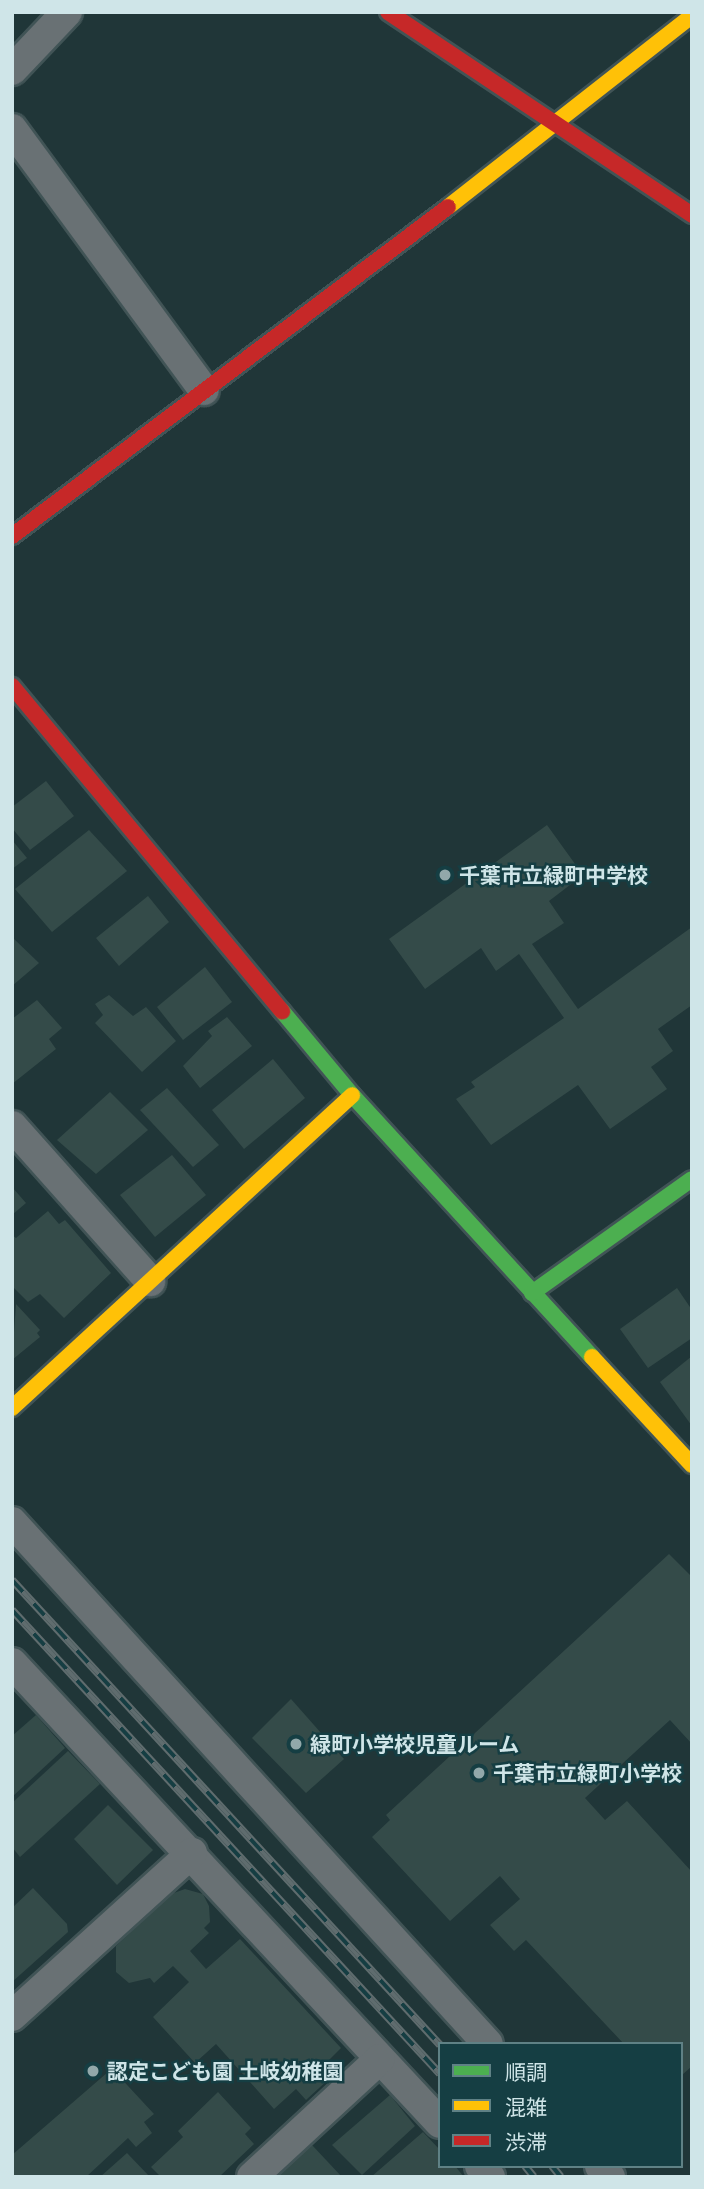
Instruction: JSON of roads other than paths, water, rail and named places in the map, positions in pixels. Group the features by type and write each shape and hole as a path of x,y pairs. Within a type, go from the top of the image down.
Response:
{"street":[{"path":"12,70 66,12"},
{"path":"388,12 692,215"},
{"path":"12,536 559,124 692,16"},
{"path":"12,129 204,390"},
{"path":"12,686 352,1095 690,1461"},
{"path":"12,1408 352,1095"},
{"path":"12,1126 150,1281"},
{"path":"532,1293 692,1179"},
{"path":"12,1522 486,2042"},
{"path":"12,1663 192,1853 438,2121"},
{"path":"12,2016 192,1853"},
{"path":"252,2177 380,2059"}],"railway":[{"path":"12,1580 438,2043"},
{"path":"12,1610 438,2072"},
{"path":"527,2168 534,2177"},
{"path":"554,2168 561,2177"}],"place":[{"name":"千葉市立緑町中学校","path":"445,875"},
{"name":"緑町小学校児童ルーム","path":"296,1744"},
{"name":"千葉市立緑町小学校","path":"479,1773"},
{"name":"認定こども園 土岐幼稚園","path":"93,2071"}]}
